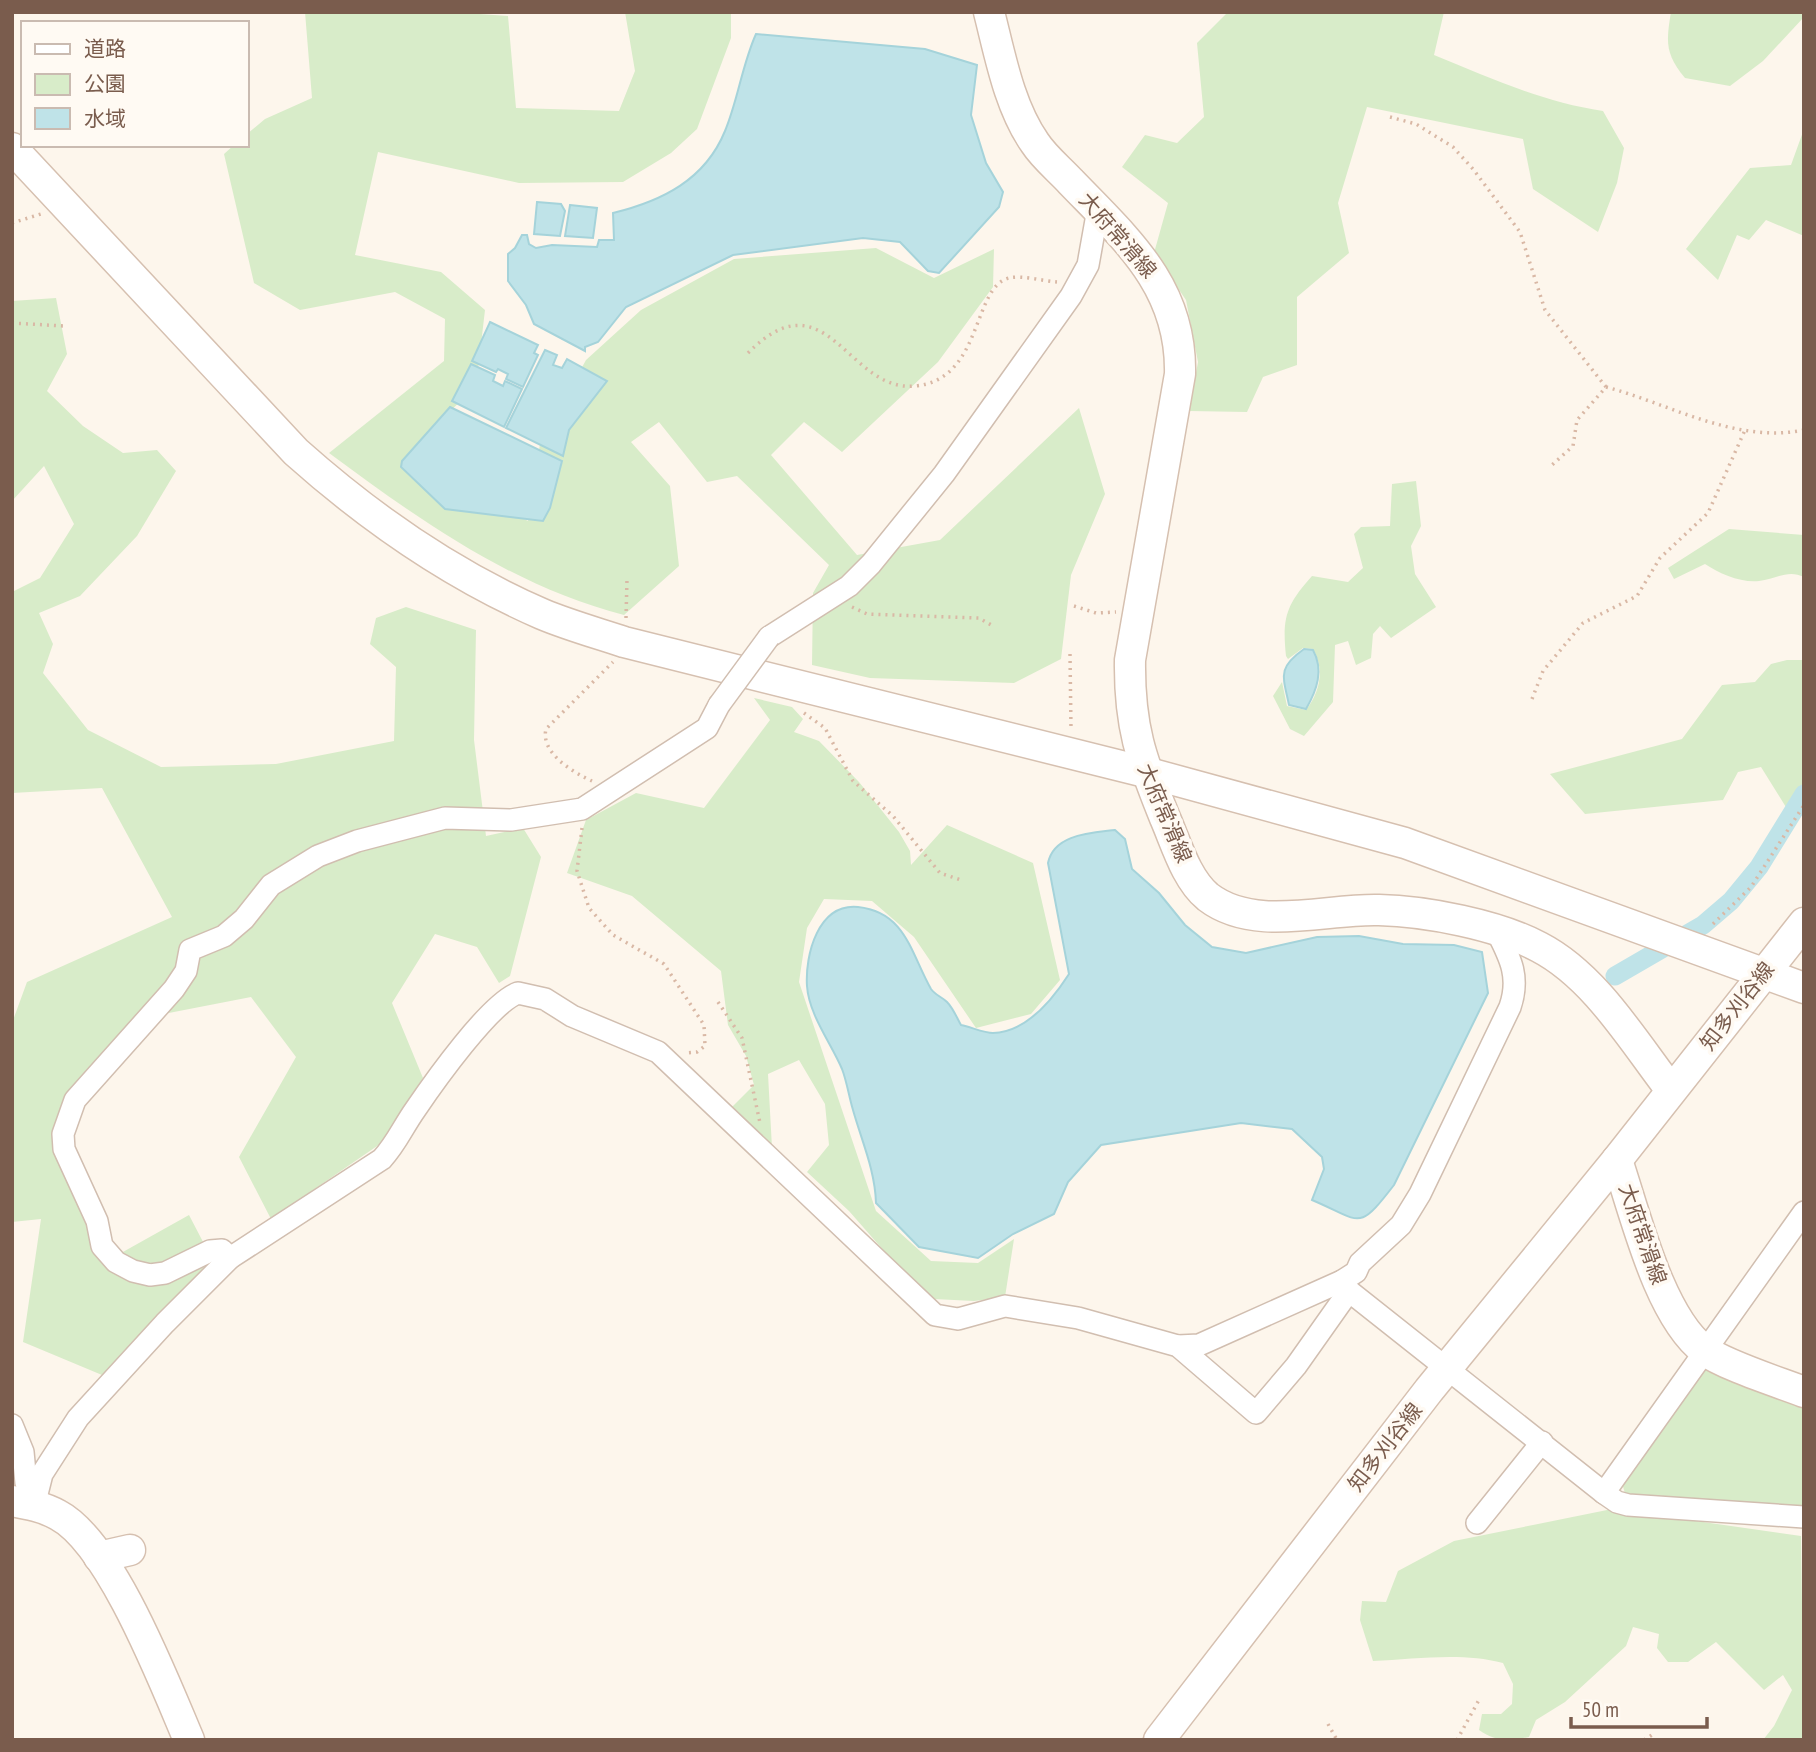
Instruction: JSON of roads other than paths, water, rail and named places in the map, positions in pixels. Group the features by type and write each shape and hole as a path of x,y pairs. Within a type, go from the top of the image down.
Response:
{"street":[{"name":"大府常滑線","path":"989,12 1018,115 1036,145 1098,209 1156,276 1168,300 1181,344 1180,374 1130,660 1129,706 1145,772 1183,861 1208,896 1236,909 1289,918 1380,910 1427,915 1497,932 1538,946 1571,969 1586,982 1671,1090 1617,1160 1664,1295 1677,1321 1704,1350 1804,1392"},
{"path":"12,148 296,452 344,495 421,549 480,584 544,615 624,642 1145,772 1405,843 1804,988"},
{"path":"230,1258 222,1250 210,1251 165,1273 150,1275 133,1271 116,1262 102,1246 94,1212 64,1149 63,1134 75,1100 174,989 186,971 190,950 224,936 244,919 271,885 318,856 357,841 445,818 511,820 582,809 707,728 719,705 769,637 849,586 871,565 944,474 1079,281 1088,265 1098,209"},
{"name":"知多刈谷線","path":"1671,1090 1804,923"},
{"path":"1178,1346 1256,1413 1296,1366 1360,1263 1401,1225 1420,1194 1510,1007 1516,981 1511,960 1497,932"},
{"path":"25,1491 42,1474 84,1411 164,1323 230,1258 382,1159 395,1145 414,1111 477,1030 509,996 530,993 572,1016 658,1052 935,1315 958,1319 1005,1306 1078,1318 1178,1346 1199,1345 1346,1286"},
{"name":"知多刈谷線","path":"1159,1740 1447,1368 1617,1160"},
{"path":"1604,1493 1804,1212"},
{"path":"1346,1286 1617,1502 1628,1505 1804,1517"},
{"path":"12,1425 23,1452 25,1491"},
{"path":"1476,1523 1542,1442"},
{"path":"25,1491 60,1515 99,1557 144,1637 189,1740"},
{"path":"99,1557 130,1550"}],"water":[{"path":"756,34 925,49 977,65 971,115 986,163 1003,192 999,207 939,273 928,271 900,242 863,238 733,255 626,307 598,342 585,347 585,351 534,324 526,305 508,281 508,254 522,235 527,235 529,244 536,248 552,245 597,247 599,240 614,240 613,213 665,195 694,175 706,163 725,131"},
{"path":"537,202 561,204 565,211 560,236 534,234"},
{"path":"570,205 597,208 593,238 565,236"},
{"path":"490,322 538,345 534,353 538,355 523,387 506,379 508,374 498,369 496,372 472,361"},
{"path":"545,350 557,355 553,365 562,368 567,359 607,381 569,430 563,456 506,428"},
{"path":"471,364 495,375 493,381 503,386 505,381 522,389 504,427 452,401"},
{"path":"450,407 562,461 550,508 543,521 445,509 401,467 402,461"},
{"path":"1304,649 1313,650 1319,672 1316,687 1306,709 1289,705 1284,680 1289,662"},
{"path":"1115,830 1125,839 1132,869 1159,893 1185,925 1212,947 1246,953 1317,937 1359,936 1403,944 1454,945 1482,952 1488,993 1394,1185 1373,1211 1365,1216 1350,1217 1312,1200 1324,1169 1322,1157 1292,1129 1241,1123 1101,1145 1068,1182 1054,1214 1013,1234 978,1258 919,1247 876,1203 871,1168 844,1074 812,1008 807,974 817,933 833,913 844,908 858,907 887,917 905,937 931,989 949,1004 961,1025 989,1033 1017,1027 1047,1003 1069,974 1048,863 1052,853 1058,846 1075,837"}],"waterway":[{"path":"1615,976 1703,925 1731,901 1759,867 1804,794"}]}
